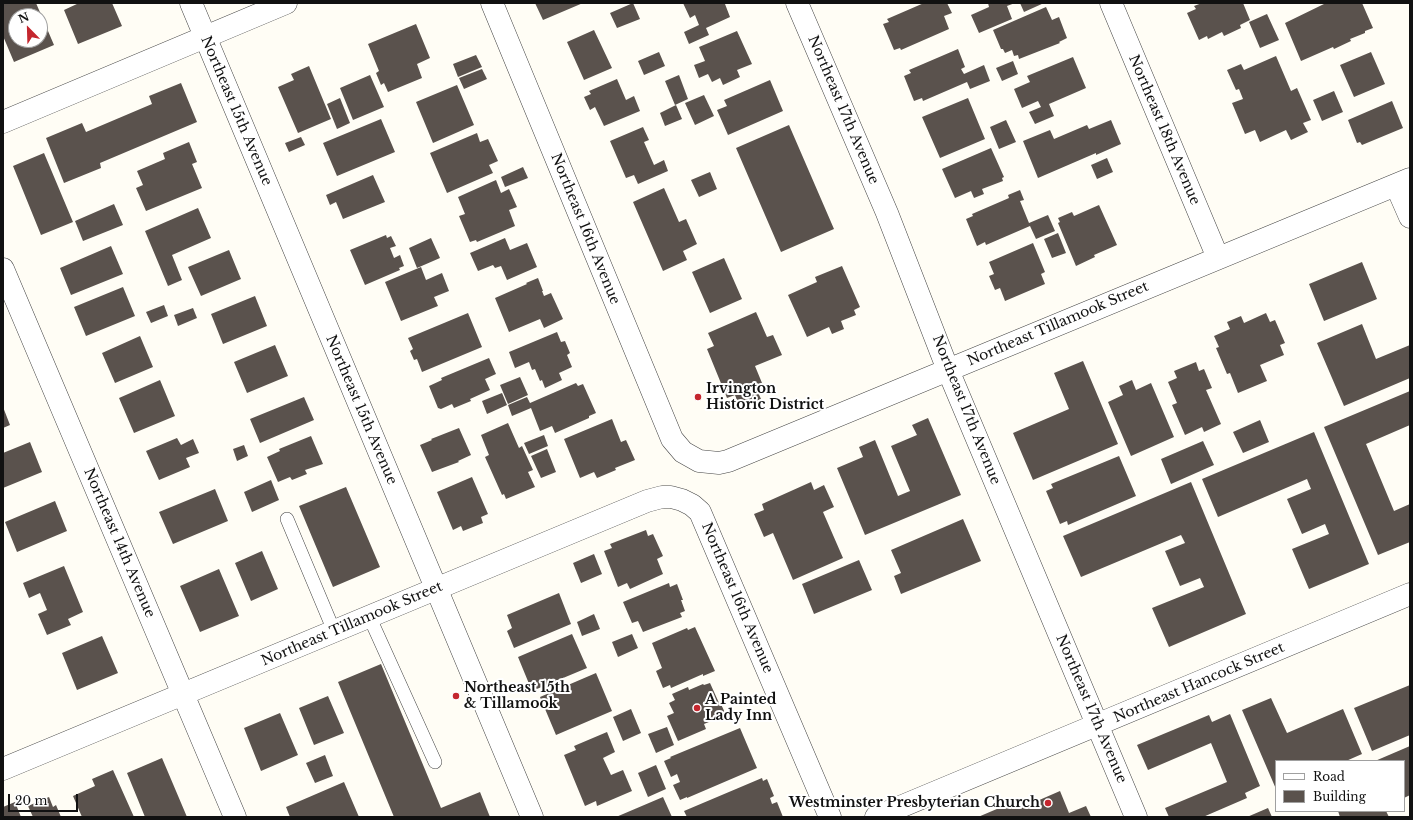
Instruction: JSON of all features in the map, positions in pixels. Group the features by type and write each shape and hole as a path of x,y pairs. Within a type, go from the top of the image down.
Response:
{"street":[{"name":"Northeast 15th Avenue","path":"191,3 532,817"},
{"path":"3,122 286,3"},
{"name":"Northeast 16th Avenue","path":"492,3 672,439 683,452"},
{"name":"Northeast 17th Avenue","path":"798,3 887,213 948,370 1136,817"},
{"name":"Northeast 18th Avenue","path":"1111,3 1218,258"},
{"path":"1403,182 1410,217"},
{"name":"Northeast Tillamook Street","path":"683,452 699,460 719,464 728,461 1403,182"},
{"name":"Northeast 14th Avenue","path":"3,270 235,817"},
{"name":"Northeast Tillamook Street","path":"3,769 647,501 662,497 671,497 692,505 700,512"},
{"name":"Northeast 16th Avenue","path":"700,512 830,817"},
{"name":"Northeast Hancock Street","path":"876,817 1410,594"}],"lane":[{"path":"288,519 334,631"},
{"path":"369,616 435,762"}],"building":[{"path":"3,3 36,3 38,8 8,8 8,48 3,36"},
{"path":"79,3 112,3 122,26 78,44 64,10"},
{"path":"535,3 583,3 543,20"},
{"path":"633,3 640,19 617,28 610,13"},
{"path":"683,3 727,3 725,4 730,17 706,28 709,35 689,44 684,32 699,25 695,15 690,18"},
{"path":"924,3 947,3 952,13 944,16 949,29 901,50 900,48 894,50 883,24 889,22 887,19"},
{"path":"988,3 1015,3 1007,6 1012,19 979,33 971,15 989,7"},
{"path":"1020,3 1044,3 1024,12"},
{"path":"1202,3 1243,3 1250,20 1240,25 1241,28 1224,36 1222,32 1208,39 1207,36 1199,40 1187,13 1196,9 1194,6"},
{"path":"1326,3 1362,3 1373,28 1350,39 1351,41 1334,49 1333,47 1301,61 1285,23"},
{"path":"1046,7 1052,20 1059,17 1067,38 1059,42 1060,43 1019,59 1018,55 1014,56 1012,50 1005,53 1003,49 1001,49 993,30"},
{"path":"1267,14 1279,40 1260,48 1249,22"},
{"path":"416,24 430,58 417,64 422,78 388,92 384,83 381,85 376,73 379,71 368,44"},
{"path":"594,30 612,68 584,80 567,42"},
{"path":"48,31 54,45 48,48"},
{"path":"737,31 752,64 737,70 740,77 723,85 720,78 712,82 708,74 699,78 694,65 705,61 699,47"},
{"path":"8,48 47,48 14,62"},
{"path":"958,49 965,67 961,69 964,74 984,65 990,81 970,89 967,82 923,101 922,98 914,101 904,76 911,73 909,70"},
{"path":"659,52 665,66 644,75 638,61"},
{"path":"1371,52 1385,84 1354,97 1340,65"},
{"path":"476,55 482,67 458,77 453,64"},
{"path":"1276,56 1291,91 1297,88 1311,120 1303,123 1308,132 1291,140 1286,130 1260,142 1255,130 1245,134 1232,103 1243,99 1239,89 1236,90 1227,70 1241,64 1244,70"},
{"path":"1073,57 1086,88 1049,104 1054,116 1035,124 1029,112 1041,107 1038,101 1022,108 1014,89 1030,82 1027,76"},
{"path":"1013,61 1018,74 1002,81 996,68"},
{"path":"309,66 331,119 298,133 278,87 294,80 291,74"},
{"path":"482,69 487,79 464,89 459,78"},
{"path":"370,75 384,107 353,120 340,88"},
{"path":"679,75 688,99 675,105 665,81"},
{"path":"617,79 626,100 634,96 640,111 604,126 595,107 590,110 584,97 591,94 589,91"},
{"path":"770,80 783,111 728,135 717,110 727,106 724,100"},
{"path":"181,83 197,122 100,163 101,168 64,183 46,138 82,123 86,132 152,104 149,96"},
{"path":"457,85 474,125 433,143 416,102"},
{"path":"1334,91 1343,112 1322,121 1313,100"},
{"path":"704,95 714,116 695,125 685,103"},
{"path":"340,98 350,123 337,129 327,104"},
{"path":"968,98 985,139 940,158 922,117"},
{"path":"1392,101 1403,128 1362,145 1360,142 1357,143 1348,120"},
{"path":"676,105 682,119 665,126 660,113"},
{"path":"381,119 395,152 337,176 323,143"},
{"path":"1006,120 1016,142 999,149 990,127"},
{"path":"1111,120 1121,144 1038,178 1023,141 1050,130 1054,139 1087,125 1089,129"},
{"path":"789,125 834,229 781,252 736,148"},
{"path":"643,127 649,140 644,142 654,165 664,160 668,171 638,184 634,175 626,178 610,141"},
{"path":"477,133 480,142 488,139 498,161 489,165 493,173 447,193 430,153"},
{"path":"301,137 305,145 289,152 285,143"},
{"path":"189,142 197,162 192,164 202,188 146,211 136,188 143,185 137,171 165,159 163,153"},
{"path":"991,148 1004,177 1002,178 1003,181 982,189 984,194 974,198 971,191 955,198 942,169"},
{"path":"44,153 73,222 41,235 13,166"},
{"path":"1107,158 1113,172 1097,179 1091,165"},
{"path":"523,167 528,178 505,187 501,177"},
{"path":"710,172 717,189 699,197 691,180"},
{"path":"373,175 385,202 343,219 336,202 330,205 326,195"},
{"path":"496,180 501,193 509,189 517,207 509,210 515,226 477,242 476,240 470,242 459,216 465,214 458,197"},
{"path":"664,188 679,222 686,219 697,244 683,251 687,260 663,271 633,202"},
{"path":"1020,190 1024,200 1020,201 1029,223 1048,215 1055,231 1036,239 1030,226 986,245 985,242 977,246 966,219 973,216 972,214 1009,198 1008,195"},
{"path":"114,204 123,225 83,241 75,221"},
{"path":"1099,205 1117,245 1094,255 1095,257 1076,266 1058,223 1060,222 1058,218 1072,212 1074,216"},
{"path":"198,208 211,238 172,255 182,280 168,286 145,231"},
{"path":"1058,233 1066,253 1052,258 1044,239"},
{"path":"386,235 387,238 391,236 396,246 390,248 394,258 400,255 404,266 399,268 400,270 365,285 350,250"},
{"path":"431,238 440,258 417,268 409,248"},
{"path":"505,238 510,250 527,243 537,267 507,280 501,266 495,268 493,265 478,271 470,253"},
{"path":"1033,243 1045,272 1041,274 1045,284 1005,301 1000,288 995,290 989,276 994,274 989,262"},
{"path":"111,246 123,274 71,295 60,268"},
{"path":"229,250 241,279 201,296 188,267"},
{"path":"724,258 742,299 710,313 692,272"},
{"path":"1362,262 1377,299 1324,321 1309,284"},
{"path":"842,266 860,307 854,310 856,315 841,321 844,329 832,334 829,327 807,337 788,295 817,282 815,277"},
{"path":"421,267 426,280 442,273 449,291 434,297 438,306 401,321 385,282"},
{"path":"538,278 544,296 551,293 563,319 544,328 540,319 509,332 495,298"},
{"path":"123,287 135,316 86,336 74,307"},
{"path":"255,296 267,326 223,344 211,314"},
{"path":"164,305 168,316 151,323 146,312"},
{"path":"193,308 197,318 178,326 174,315"},
{"path":"756,312 767,337 773,335 782,355 755,366 762,383 755,386 761,399 740,408 735,395 727,398 707,349 714,346 708,333"},
{"path":"468,313 482,347 422,372 417,359 414,360 410,351 413,349 408,338"},
{"path":"1266,313 1270,322 1275,320 1285,343 1280,345 1284,355 1260,365 1267,381 1238,393 1230,373 1227,374 1216,348 1219,347 1214,336 1230,329 1227,322 1241,316 1244,323"},
{"path":"1362,324 1376,359 1410,345 1410,378 1344,406 1317,343"},
{"path":"557,332 561,342 565,341 570,353 567,355 572,367 559,373 562,380 545,388 535,369 532,370 529,362 515,368 509,352"},
{"path":"140,336 153,367 115,383 102,353"},
{"path":"275,345 288,376 247,393 234,362"},
{"path":"489,358 496,374 485,379 490,390 470,399 471,401 454,408 452,404 441,409 438,408 429,386 442,380 441,378"},
{"path":"1083,361 1118,444 1033,480 1013,433 1069,409 1054,373"},
{"path":"1196,362 1199,371 1204,369 1212,388 1206,390 1221,424 1204,432 1202,427 1185,435 1172,405 1177,403 1168,382 1177,378 1174,371"},
{"path":"520,377 528,395 508,404 500,385"},
{"path":"160,380 175,416 134,433 119,398"},
{"path":"1132,380 1136,390 1151,383 1174,437 1131,456 1108,402 1123,395 1119,386"},
{"path":"576,383 578,386 583,384 596,413 589,416 589,418 555,433 552,426 540,431 531,408 512,416 508,405 527,397 530,403"},
{"path":"1410,391 1410,425 1366,444 1394,511 1410,504 1410,542 1378,555 1324,427"},
{"path":"502,393 507,405 487,414 482,401"},
{"path":"304,397 314,420 260,443 250,419"},
{"path":"3,407 10,425 3,428"},
{"path":"928,418 961,495 865,535 837,468 863,457 859,447 875,440 898,496 910,491 891,446 917,435 912,425"},
{"path":"612,419 621,442 626,440 635,460 615,468 616,470 597,478 594,472 580,478 564,439"},
{"path":"1260,420 1269,442 1243,453 1233,432"},
{"path":"508,423 519,448 522,446 533,470 528,472 535,487 506,499 504,494 502,495 485,457 489,455 481,435"},
{"path":"459,428 471,455 458,461 459,462 432,472 420,445"},
{"path":"1314,432 1369,564 1309,589 1292,549 1329,534 1325,524 1302,534 1287,499 1311,489 1307,479 1218,517 1202,479"},
{"path":"544,435 548,446 529,454 524,443"},
{"path":"311,436 323,464 305,470 307,474 292,480 290,477 278,482 267,457 280,451 279,449"},
{"path":"177,438 181,445 193,439 199,453 186,458 190,467 159,480 146,451"},
{"path":"1203,441 1214,465 1171,484 1161,459"},
{"path":"30,442 42,472 3,488 3,453"},
{"path":"244,445 248,456 237,461 233,449"},
{"path":"547,449 556,472 541,478 531,456"},
{"path":"1119,456 1136,496 1068,525 1067,521 1060,524 1046,491 1053,488 1051,484"},
{"path":"472,477 488,514 481,517 483,523 463,531 461,526 453,530 437,492"},
{"path":"271,480 279,500 252,512 244,492"},
{"path":"811,482 814,490 824,485 834,507 823,512 843,558 793,580 773,533 764,537 754,514 764,510 762,504"},
{"path":"1191,482 1246,614 1169,647 1152,608 1204,587 1200,578 1180,586 1165,551 1185,543 1181,535 1081,577 1063,536"},
{"path":"346,487 380,567 333,587 299,506"},
{"path":"215,489 228,521 173,544 159,512"},
{"path":"55,501 67,531 17,552 5,522"},
{"path":"963,519 981,561 901,594 894,576 901,573 891,550"},
{"path":"646,530 648,536 653,534 663,556 657,559 663,574 630,589 627,583 618,587 604,551 612,548 610,544"},
{"path":"262,551 278,589 251,601 235,563"},
{"path":"594,554 602,574 581,583 573,563"},
{"path":"859,560 872,590 814,614 802,584"},
{"path":"64,566 83,612 68,619 71,625 47,635 38,614 47,610 40,593 29,598 23,583"},
{"path":"219,569 239,616 200,632 180,586"},
{"path":"669,583 670,587 677,584 683,600 681,600 685,611 680,613 682,617 643,632 638,621 632,623 623,602"},
{"path":"559,593 571,624 514,648 507,631 512,628 507,615"},
{"path":"594,614 600,629 582,636 577,622"},
{"path":"695,627 715,671 703,676 703,674 671,688 670,685 663,688 656,671 662,668 652,643 687,628 688,630"},
{"path":"572,634 587,668 532,691 518,657"},
{"path":"632,634 638,648 618,657 612,642"},
{"path":"102,636 118,673 77,690 62,653"},
{"path":"381,664 441,808 480,792 490,817 394,817 338,682"},
{"path":"596,673 612,711 556,735 540,697"},
{"name":"A Painted Lady Inn","path":"710,683 726,715 704,724 706,729 678,741 667,716 674,713 669,703 675,700 672,694 688,687 689,690 703,684"},
{"path":"1410,685 1410,735 1372,751 1354,708"},
{"path":"328,696 344,733 314,745 299,708"},
{"path":"1271,698 1287,733 1343,709 1362,754 1348,760 1275,760 1275,787 1242,710"},
{"path":"631,709 641,733 623,741 613,717"},
{"path":"280,713 298,755 261,771 244,728"},
{"path":"1230,714 1260,786 1245,793 1247,798 1203,817 1169,817 1165,808 1227,782 1211,743 1148,770 1137,745 1209,715 1212,722"},
{"path":"667,727 674,745 656,753 648,734"},
{"path":"740,728 757,768 680,800 673,785 680,782 677,774 671,777 664,761 671,758 670,757"},
{"path":"607,732 615,752 603,758 611,775 623,770 632,791 597,806 596,801 585,806 564,755 576,750 574,746"},
{"path":"1410,746 1410,795 1405,798 1405,760 1377,760"},
{"path":"325,755 333,776 315,783 306,763"},
{"path":"162,758 187,817 145,817 127,773"},
{"path":"656,765 666,789 648,797 638,773"},
{"path":"113,770 134,817 82,817 73,796 95,786 92,779"},
{"path":"762,778 763,781 767,779 774,796 770,798 772,804 777,802 783,817 687,817 684,811"},
{"path":"344,782 359,817 290,817 286,807"},
{"name":"Westminster Presbyterian Church","path":"1060,791 1069,813 1086,806 1091,817 978,817 1018,800 1021,808"},
{"path":"49,797 53,807 56,805 61,817 33,817 28,806"},
{"path":"663,797 672,817 616,817"},
{"path":"15,802 21,817 3,817 3,807"},
{"path":"1268,808 1272,817 1247,817"},
{"path":"1338,812 1386,812 1389,817 1340,817"}],"place":[{"name":"Irvington Historic District","path":"698,397"},
{"name":"Northeast 15th & Tillamook","path":"456,696"},
{"name":"A Painted Lady Inn","path":"697,708"},
{"name":"Westminster Presbyterian Church","path":"1048,803"}]}
